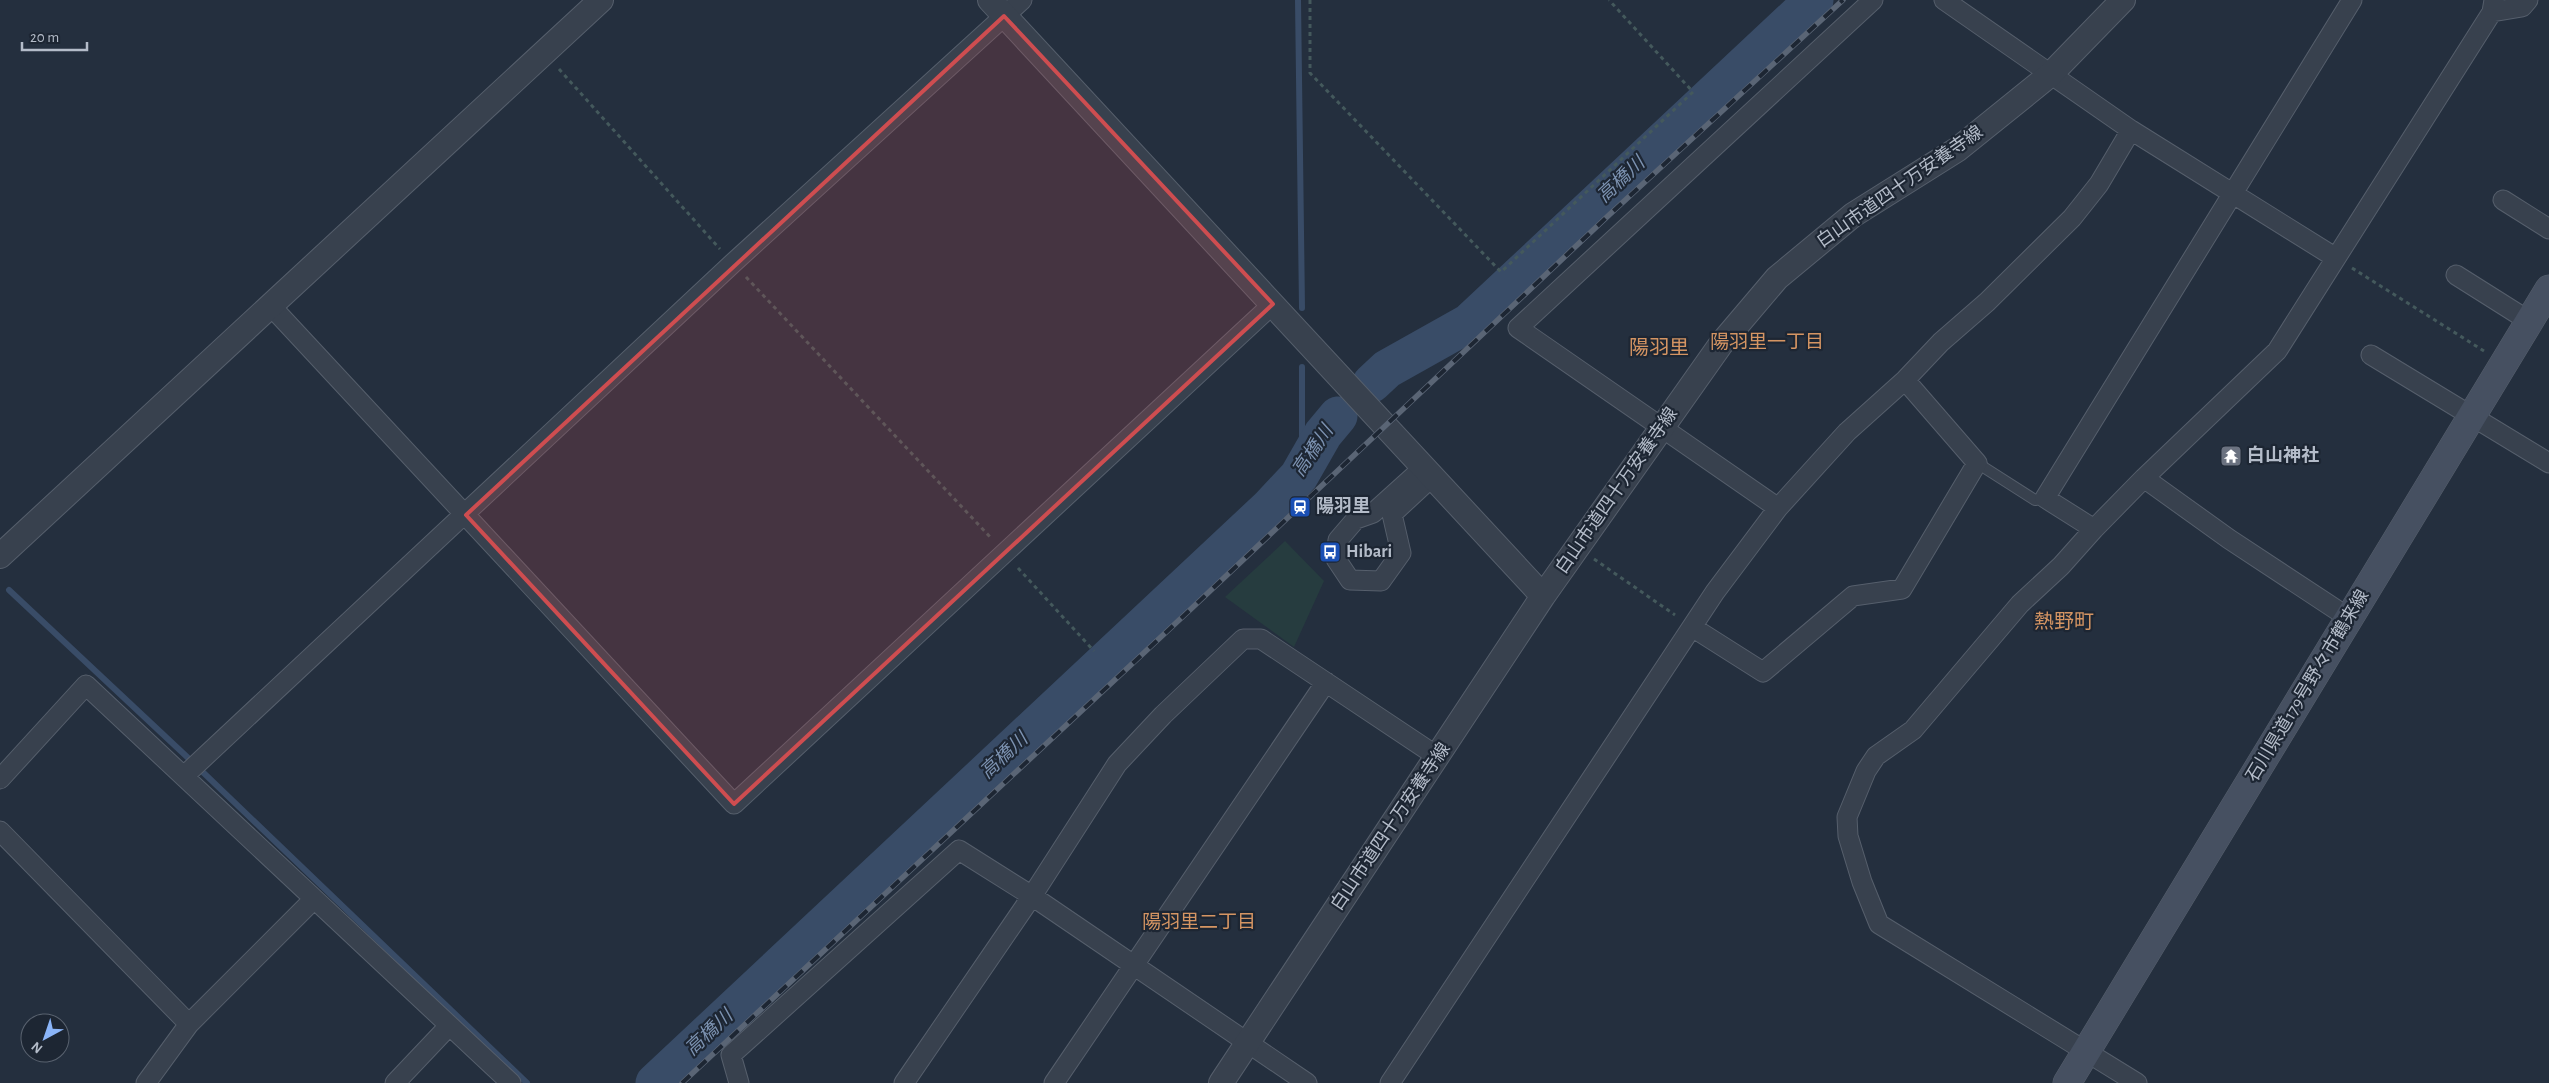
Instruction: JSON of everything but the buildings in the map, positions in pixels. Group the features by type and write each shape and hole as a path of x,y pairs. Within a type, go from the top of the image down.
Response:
{"main road":[{"name":"石川県道179号野々市鶴来線","path":"2066,1083 2549,289"}],"street":[{"path":"0,556 600,0"},
{"path":"192,770 466,516 733,263 997,8 1022,0"},
{"path":"1778,508 1518,328 1873,0"},
{"path":"1944,0 2131,130 2232,195 2336,258"},
{"name":"白山市道四十万安養寺線","path":"1221,1083 1543,596 1721,344 1777,278 1854,215 1958,149 2051,74 2123,0"},
{"path":"2094,529 2045,498 2352,0"},
{"path":"2137,1083 1878,924 1862,882 1848,836 1848,817 1866,771 1876,756 1913,730 2020,604 2061,566 2144,478 2277,351 2493,6 2522,7 2528,0"},
{"path":"997,8 1543,596"},
{"path":"1390,1083 1692,627 1778,508 1847,432 1905,380 1941,342 1986,302 2072,218 2099,184 2131,130"},
{"path":"2503,200 2549,229"},
{"path":"2456,275 2529,321"},
{"path":"270,305 734,804 1273,304"},
{"path":"2370,355 2549,463"},
{"path":"1692,627 1763,672 1854,596 1902,589 1977,463 1905,380"},
{"path":"1428,472 1392,514 1401,553 1380,581 1350,580 1336,559 1338,540 1356,519 1373,513 1428,472"},
{"path":"2144,478 2229,539 2349,618"},
{"path":"904,1083 1032,896 1117,764 1163,715 1243,639 1261,639 1438,757"},
{"path":"1054,1083 1326,682"},
{"path":"0,779 86,685 192,770 314,899 510,1083"},
{"path":"0,831 188,1024"},
{"path":"739,1083 731,1055 959,850 1032,896 1307,1083"},
{"path":"146,1083 188,1024 314,899"},
{"path":"395,1083 449,1026"}],"lane":[{"path":"1977,463 2035,500 2045,498"}],"path":[{"path":"1310,0 1310,73 1501,272 1693,92 1609,0"},
{"path":"544,52 733,263 1094,651"},
{"path":"2336,258 2503,364"},
{"path":"1577,547 1692,627"}],"highlighted area":[{"path":"1004,16 1273,304 734,804 466,515"}],"green space":[{"path":"1285,541 1324,581 1294,647 1225,597"}],"waterway":[{"path":"1298,0 1302,308"},
{"name":"高橋川","path":"1372,383 1387,369 1469,323 1814,0"},
{"path":"1299,476 1302,446 1302,367"},
{"name":"高橋川","path":"655,1083 1269,508 1299,476 1323,434 1338,416"},
{"path":"9,590 185,755 527,1083"}],"railway":[{"path":"682,1083 1192,608 1609,215 1843,0"}],"place":[{"name":"白山神社","path":"2231,456"},
{"name":"陽羽里","path":"1300,507"},
{"name":"Hibari","path":"1330,552"}],"district":[{"name":"陽羽里一丁目","path":"1767,342"},
{"name":"陽羽里","path":"1659,348"},
{"name":"熱野町","path":"2064,622"},
{"name":"陽羽里二丁目","path":"1199,922"}]}
